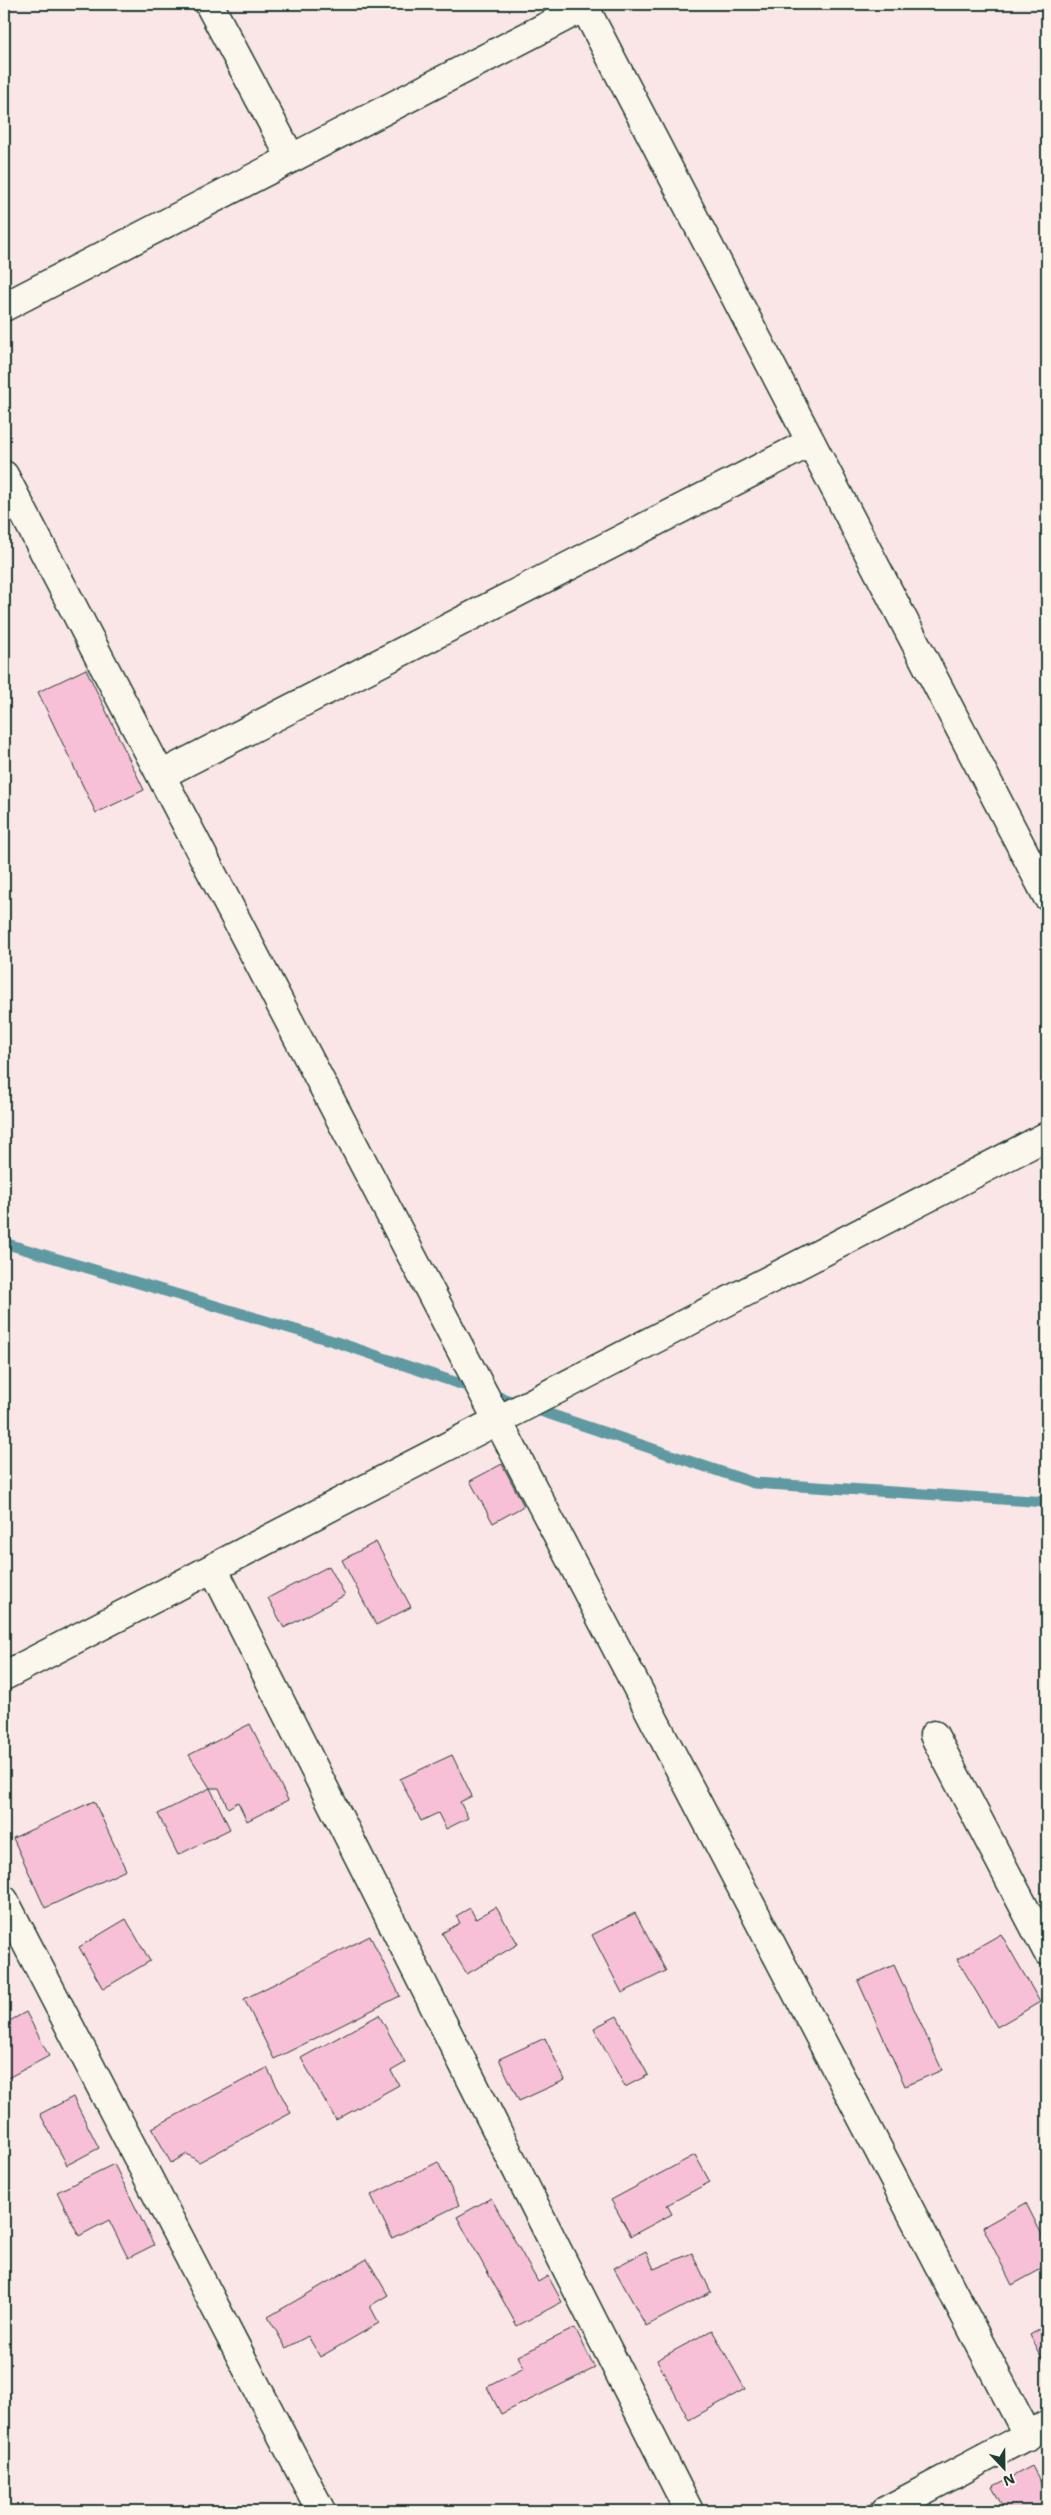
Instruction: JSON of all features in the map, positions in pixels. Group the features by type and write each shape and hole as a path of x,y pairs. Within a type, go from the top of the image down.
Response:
{"street":[{"path":"210,4 291,158"},
{"path":"4,307 586,5 1047,896"},
{"path":"161,775 811,442"},
{"path":"4,475 497,1420 1038,2430 885,2511"},
{"path":"4,1676 1047,1136"},
{"path":"213,1568 689,2511"},
{"path":"934,1735 1047,1951"},
{"path":"4,1900 321,2511"}],"building":[{"path":"86,669 144,790 96,813 38,692"},
{"path":"502,1464 524,1506 493,1523 470,1481"},
{"path":"376,1542 411,1607 376,1625 342,1560"},
{"path":"329,1566 345,1595 284,1628 268,1598"},
{"path":"250,1724 288,1800 247,1821 238,1802 228,1808 219,1788 210,1788 189,1755"},
{"path":"452,1755 472,1796 460,1802 468,1818 446,1829 438,1813 421,1821 400,1779"},
{"path":"210,1788 230,1829 178,1855 158,1814"},
{"path":"94,1801 126,1870 45,1908 13,1838"},
{"path":"496,1907 518,1944 467,1974 442,1933 460,1923 456,1916 470,1908 476,1919"},
{"path":"635,1913 666,1971 622,1993 592,1935"},
{"path":"126,1919 150,1961 103,1989 79,1947"},
{"path":"1001,1934 1040,2002 997,2027 957,1959"},
{"path":"370,1936 400,1996 274,2059 244,1999"},
{"path":"894,1965 942,2070 905,2086 858,1981"},
{"path":"26,2012 49,2056 4,2080 4,2024"},
{"path":"379,2015 405,2063 391,2071 399,2085 336,2120 301,2058"},
{"path":"617,2016 648,2075 625,2087 594,2028"},
{"path":"545,2038 565,2080 519,2101 499,2059"},
{"path":"267,2068 291,2113 199,2162 187,2154 171,2163 152,2128"},
{"path":"73,2097 99,2148 67,2165 40,2114"},
{"path":"695,2155 710,2182 667,2205 672,2214 631,2236 611,2200"},
{"path":"438,2162 459,2205 392,2238 371,2195"},
{"path":"114,2164 154,2245 128,2258 109,2220 79,2236 57,2192"},
{"path":"491,2198 538,2282 548,2276 562,2302 517,2326 457,2217"},
{"path":"1026,2203 1047,2245 1047,2266 1012,2285 983,2227"},
{"path":"646,2251 654,2269 692,2253 711,2292 646,2326 614,2268"},
{"path":"367,2259 388,2295 370,2306 379,2323 320,2357 308,2336 286,2348 268,2317"},
{"path":"1047,2325 1047,2368 1030,2335"},
{"path":"575,2328 595,2368 501,2414 487,2387 524,2368 518,2356"},
{"path":"712,2330 745,2389 689,2420 657,2360"},
{"path":"1032,2466 1047,2494 1047,2511 1005,2511 992,2487"}],"waterway":[{"path":"4,1243 333,1341 754,1483 1047,1502"}]}
